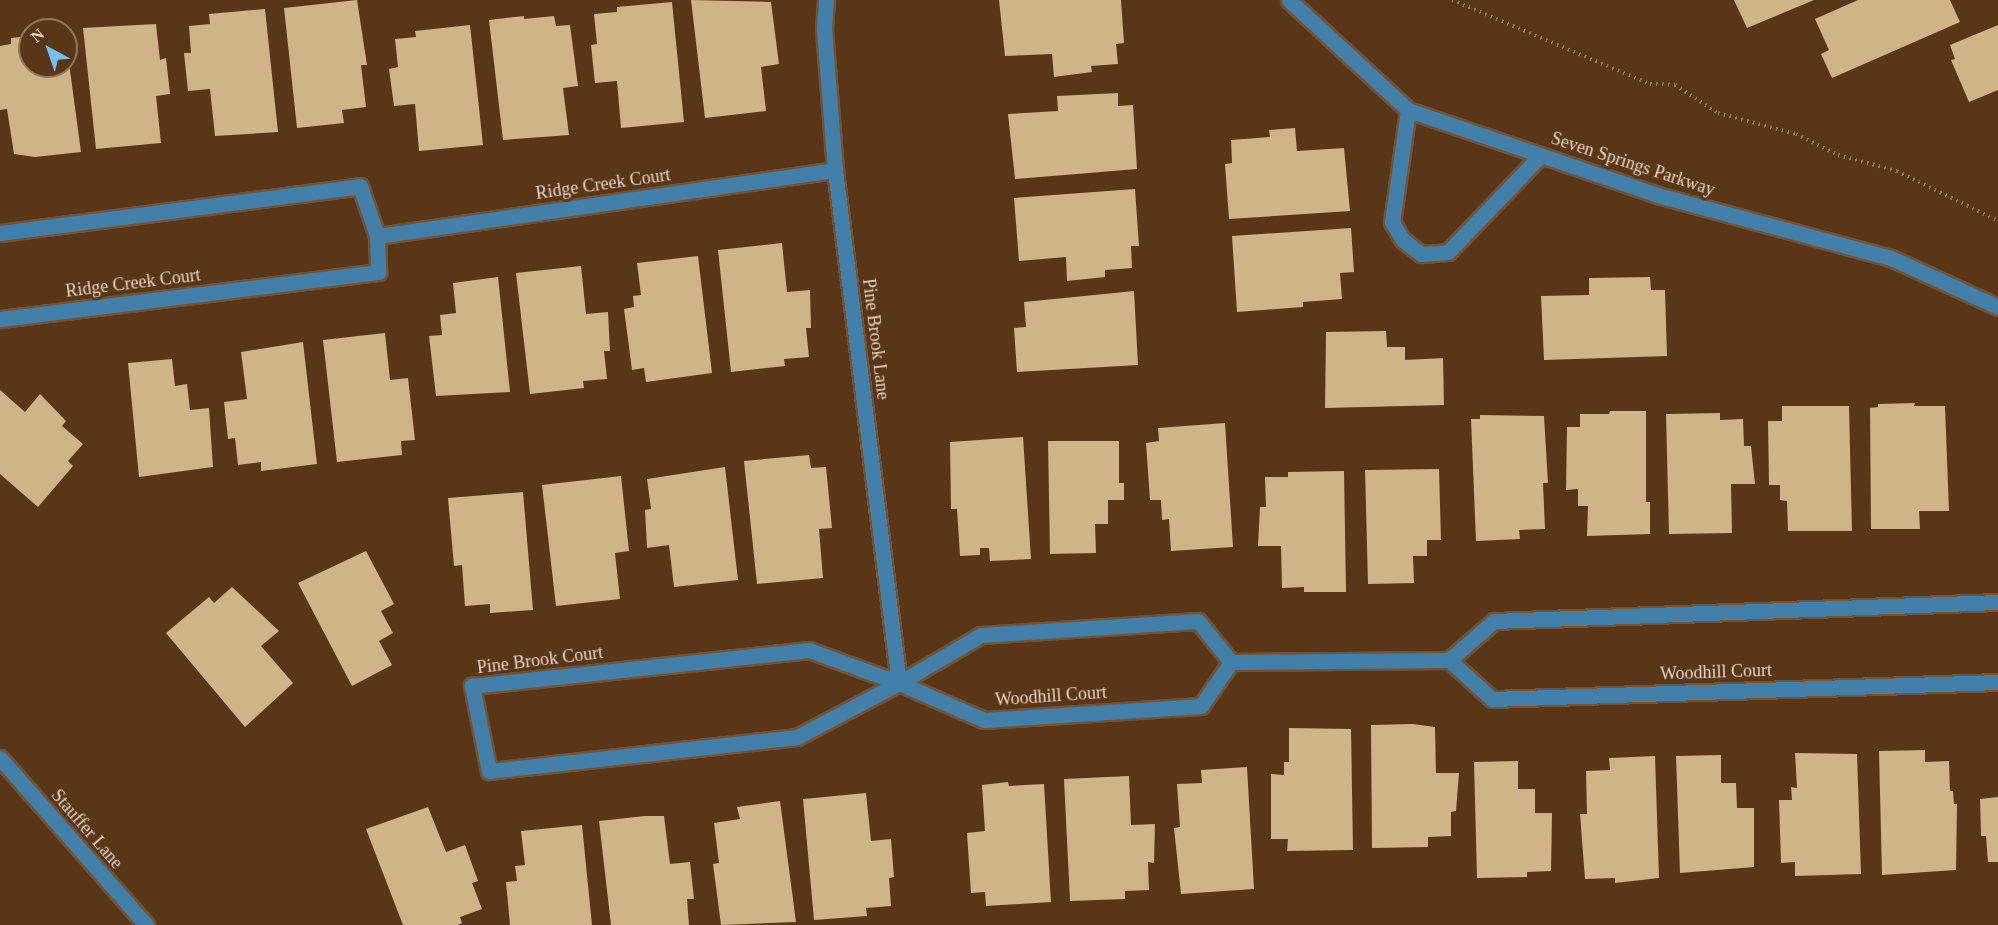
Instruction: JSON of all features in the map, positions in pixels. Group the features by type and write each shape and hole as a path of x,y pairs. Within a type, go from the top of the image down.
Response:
{"street":[{"name":"Pine Brook Lane","path":"826,0 824,30 835,170 899,683"},
{"name":"Seven Springs Parkway","path":"1289,0 1408,110 1658,195 1891,258 1998,307"},
{"path":"1408,110 1392,222 1403,240 1421,254 1448,252 1541,155"},
{"name":"Ridge Creek Court","path":"377,236 835,170"},
{"name":"Ridge Creek Court","path":"0,233 360,186 377,236 378,272 0,319"},
{"path":"899,683 981,635 1198,621 1231,662 1449,660 1494,621 1998,602"},
{"name":"Pine Brook Court","path":"809,650 899,683 797,737 489,771 471,686 809,650"},
{"name":"Woodhill Court","path":"1449,660 1492,699 1998,682"},
{"name":"Woodhill Court","path":"899,683 984,720 1201,706 1231,662"},
{"name":"Stauffer Lane","path":"0,758 146,925"}],"path":[{"path":"1452,0 1650,84 1675,86 1718,113 1797,134 1838,155 1897,171 1998,221"}],"building":[{"path":"357,0 367,65 361,65 366,107 342,110 344,123 297,128 284,8"},
{"path":"691,0 771,2 779,64 761,67 766,111 705,118"},
{"path":"999,0 1121,0 1124,43 1116,44 1118,64 1091,66 1092,72 1054,77 1052,54 1005,56"},
{"path":"1734,0 1814,0 1747,28"},
{"path":"1858,0 1950,0 1960,22 1832,78 1821,54 1829,50 1815,19"},
{"path":"672,2 684,122 621,128 617,81 595,83 591,45 597,44 594,14 617,12 617,7"},
{"path":"265,9 278,132 215,136 210,89 188,91 184,53 191,53 189,26 210,24 209,14"},
{"path":"524,16 524,19 554,16 556,26 570,25 578,86 563,88 569,135 503,140 489,20"},
{"path":"156,24 160,60 166,58 170,94 156,96 161,143 96,149 83,28"},
{"path":"470,25 483,145 419,151 415,104 394,106 389,69 398,67 395,39 416,37 415,31"},
{"path":"1998,25 1998,90 1969,102 1951,60 1955,59 1950,45"},
{"path":"18,37 18,78 71,78 81,152 35,157 14,154 7,109 0,110 0,46 11,44 11,38"},
{"path":"1118,93 1118,106 1133,105 1137,169 1015,179 1008,114 1058,111 1057,96"},
{"path":"1295,128 1297,151 1344,148 1350,211 1229,219 1225,164 1232,163 1231,140 1270,137 1269,130"},
{"path":"1135,189 1139,246 1131,246 1132,268 1105,270 1105,277 1067,281 1066,257 1019,261 1014,198"},
{"path":"1351,228 1354,272 1340,273 1342,299 1303,302 1303,307 1237,312 1232,236"},
{"path":"782,243 787,292 810,290 811,328 806,328 809,357 784,359 785,366 731,372 718,250"},
{"path":"698,256 712,373 646,382 644,368 632,370 624,309 634,307 633,296 641,295 637,263"},
{"path":"581,266 586,314 608,312 610,351 604,351 607,379 583,381 584,388 530,394 516,273"},
{"path":"498,277 510,392 436,396 429,336 442,335 440,315 456,313 453,283"},
{"path":"1650,277 1651,290 1665,290 1667,356 1544,360 1541,296 1589,295 1589,278"},
{"path":"1134,291 1138,365 1017,372 1014,328 1026,327 1024,302"},
{"path":"1386,331 1387,347 1405,347 1405,360 1443,358 1444,405 1325,408 1326,332"},
{"path":"385,333 390,380 408,378 415,440 401,441 402,455 337,462 323,340"},
{"path":"303,342 317,464 261,471 261,462 238,465 235,438 228,439 224,402 247,399 241,352"},
{"path":"172,359 175,386 187,384 190,410 209,408 213,467 139,477 128,363"},
{"path":"0,390 25,412 40,394 66,421 62,426 83,444 68,461 73,466 38,507 0,474"},
{"path":"1915,403 1914,406 1945,406 1949,511 1919,511 1920,529 1871,529 1870,408 1878,407 1878,404"},
{"path":"1782,406 1849,406 1852,531 1788,531 1787,501 1780,500 1780,485 1769,485 1768,421 1782,421"},
{"path":"1610,411 1646,411 1646,502 1650,502 1650,534 1587,536 1588,506 1578,506 1578,489 1566,490 1567,427 1580,427 1580,414 1609,414"},
{"path":"1720,413 1720,420 1743,419 1744,446 1751,446 1755,484 1731,484 1732,533 1669,534 1666,414"},
{"path":"1480,415 1544,416 1548,483 1543,483 1545,529 1519,530 1520,539 1476,541 1471,419 1480,419"},
{"path":"1225,423 1233,547 1171,551 1169,519 1162,520 1161,500 1150,500 1146,443 1159,441 1158,428"},
{"path":"1023,437 1031,559 990,561 989,548 980,548 980,555 960,556 957,509 951,509 950,442"},
{"path":"1048,441 1119,441 1119,483 1124,483 1124,500 1108,500 1108,524 1095,524 1096,553 1050,554"},
{"path":"809,455 811,468 826,467 832,528 819,529 823,578 757,584 744,461"},
{"path":"725,467 738,580 674,587 669,545 647,548 645,510 651,509 647,479"},
{"path":"1439,469 1441,540 1427,540 1427,556 1413,556 1414,583 1368,584 1365,470"},
{"path":"1344,471 1346,592 1304,592 1304,587 1282,588 1281,546 1258,546 1260,507 1266,507 1265,477 1288,477 1288,472"},
{"path":"621,476 629,551 615,553 620,599 556,606 542,485"},
{"path":"523,492 533,610 490,613 490,604 465,606 462,565 454,566 448,498"},
{"path":"366,551 394,604 381,611 393,633 379,641 392,665 352,686 298,583"},
{"path":"232,587 279,631 261,646 293,683 245,727 166,633 209,597 214,603"},
{"path":"1413,724 1435,727 1436,773 1459,773 1456,811 1451,812 1451,836 1428,837 1428,847 1372,848 1371,725"},
{"path":"1289,728 1351,729 1353,850 1287,851 1288,839 1271,839 1271,774 1284,775 1284,762 1289,762"},
{"path":"1925,750 1925,762 1949,761 1950,791 1953,791 1954,804 1957,804 1956,870 1882,875 1879,751"},
{"path":"1795,753 1857,754 1861,874 1795,876 1795,862 1781,863 1779,800 1792,800 1791,787 1797,788"},
{"path":"1721,755 1721,783 1736,783 1737,808 1754,808 1754,867 1680,873 1676,756"},
{"path":"1655,756 1659,878 1615,883 1615,878 1585,879 1580,814 1587,814 1586,771 1610,770 1609,758"},
{"path":"1518,761 1518,789 1535,789 1535,813 1552,813 1551,871 1527,872 1527,877 1477,878 1474,762"},
{"path":"1247,767 1254,889 1181,894 1174,828 1180,827 1177,784 1202,783 1201,770"},
{"path":"1129,776 1131,825 1155,824 1154,863 1148,862 1149,890 1125,891 1125,899 1070,901 1064,779"},
{"path":"1008,782 1009,786 1044,784 1051,902 986,906 985,892 971,893 967,833 985,831 982,785"},
{"path":"866,793 871,841 891,839 894,877 889,878 891,906 866,908 867,916 814,920 803,799"},
{"path":"1998,797 1998,862 1988,862 1986,836 1981,836 1980,799"},
{"path":"780,801 796,922 721,925 713,864 719,863 714,823 740,819 737,807"},
{"path":"428,807 446,852 465,845 478,881 472,883 482,909 460,917 462,923 458,925 403,925 366,829"},
{"path":"664,816 670,864 690,862 694,899 687,899 689,925 611,925 599,821"},
{"path":"582,825 592,925 510,925 506,882 517,881 515,866 525,865 521,831"}]}
